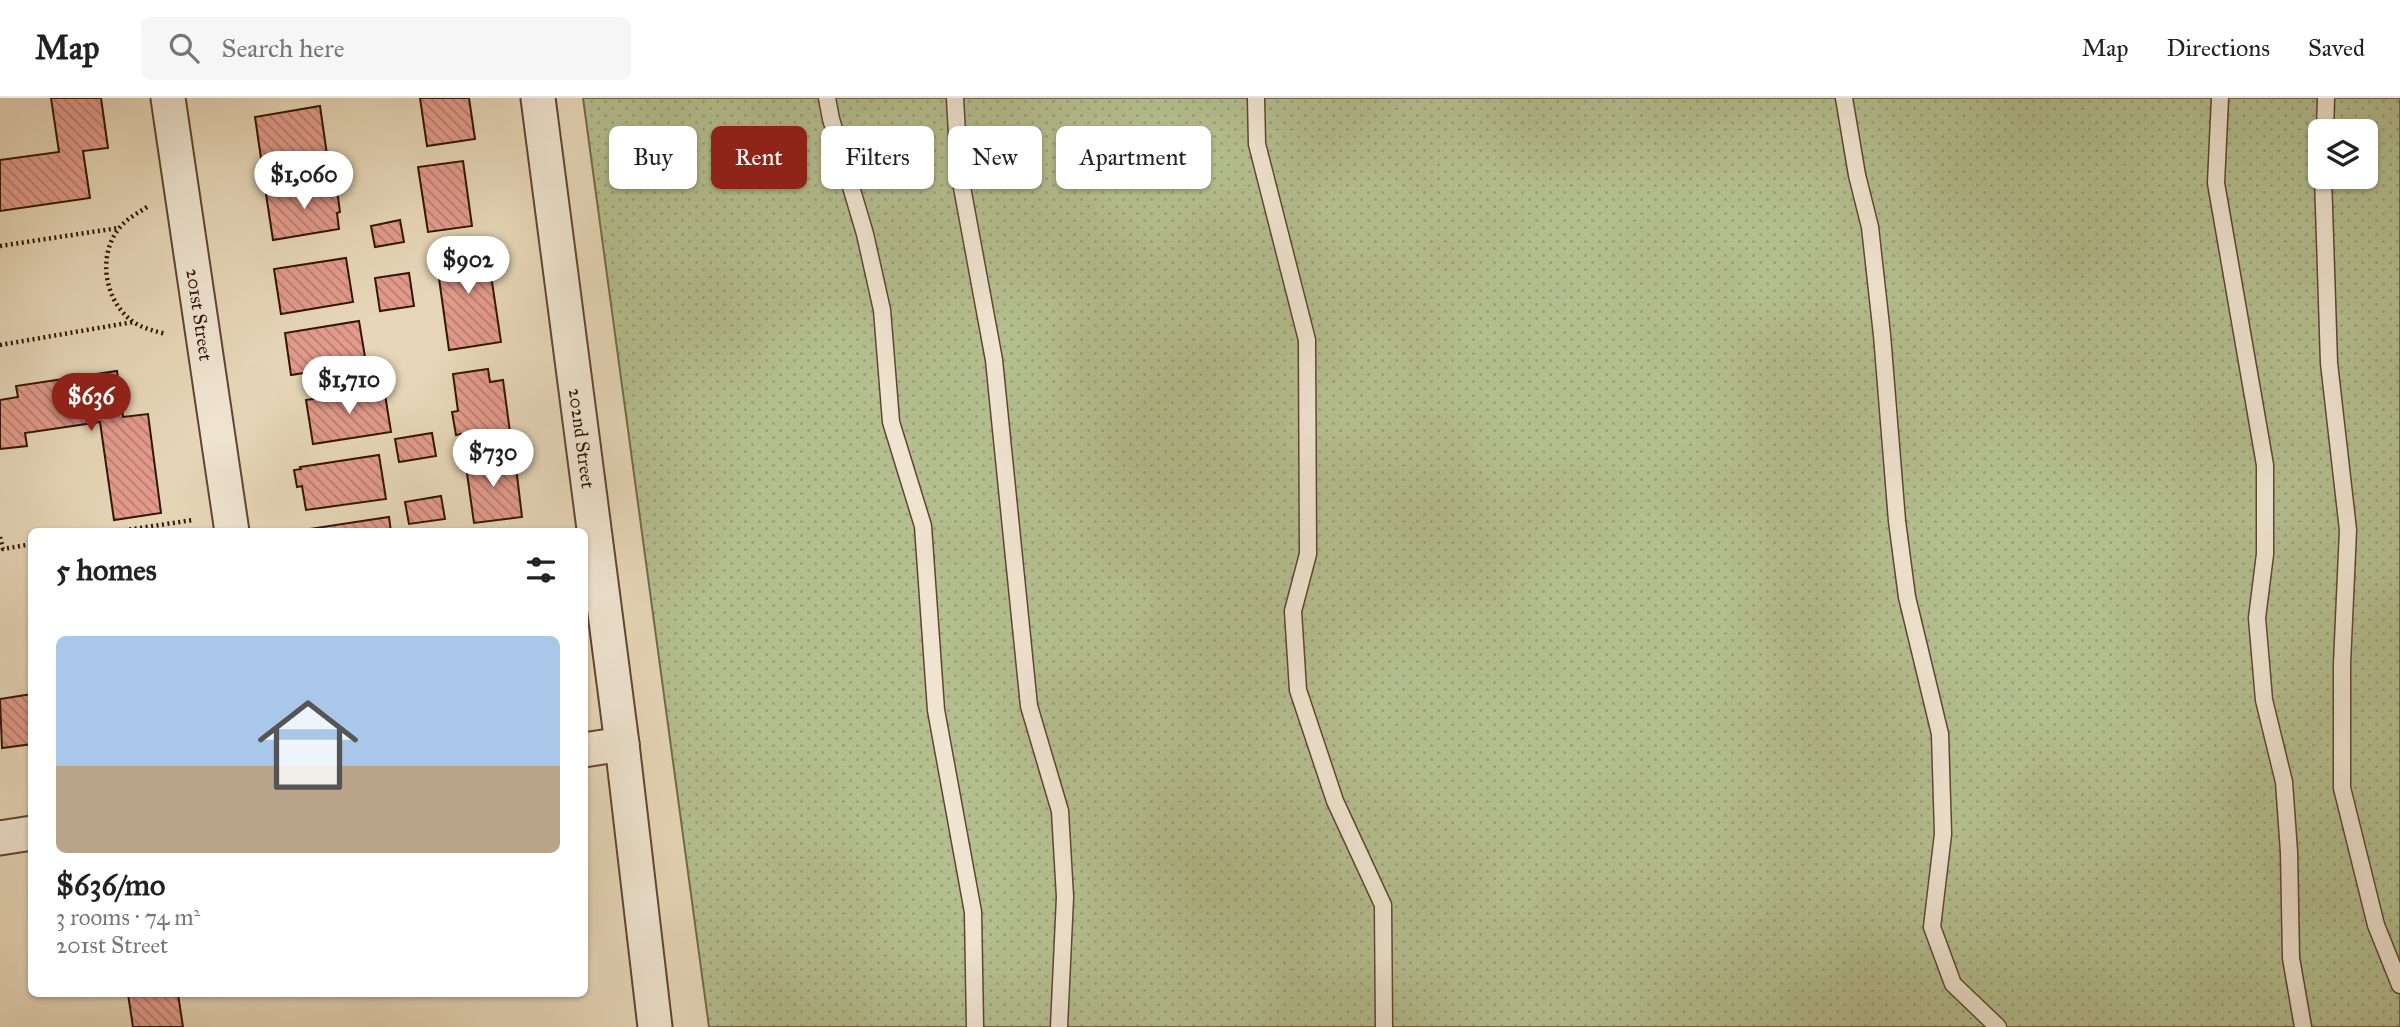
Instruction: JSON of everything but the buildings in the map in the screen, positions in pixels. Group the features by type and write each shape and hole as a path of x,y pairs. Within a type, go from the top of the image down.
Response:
{"street":[{"name":"201st Street","path":"168,98 231,528"},
{"name":"202nd Street","path":"538,98 622,744 655,1027"},
{"path":"588,749 622,744"},
{"path":"0,838 28,834"}],"lane":[{"path":"827,98 865,234 882,310 891,422 923,526 936,710 973,912 975,1027"},
{"path":"955,98 959,172 994,360 1029,706 1060,811 1065,897 1059,1027"},
{"path":"1256,98 1257,144 1307,340 1308,554 1293,611 1298,690 1335,801 1383,905 1384,1027"},
{"path":"1843,98 1870,228 1907,597 1940,734 1943,834 1933,927 1953,984 1998,1027"},
{"path":"2220,98 2216,183 2265,465 2265,554 2257,618 2264,701 2284,782 2289,852 2291,958 2303,1027"},
{"path":"2325,119 2326,98"},
{"path":"2323,189 2329,363 2348,530 2342,664 2342,788 2376,925 2400,985"}],"path":[{"path":"147,207 119,228 106,260 106,277 111,295 120,310 133,322 148,330 166,334"},
{"path":"0,246 119,228"},
{"path":"0,345 133,322"},
{"path":"140,528 193,520"},
{"path":"0,537 3,549 28,545"}],"green space":[{"path":"583,98 2400,98 2400,1027 709,1027"}]}
